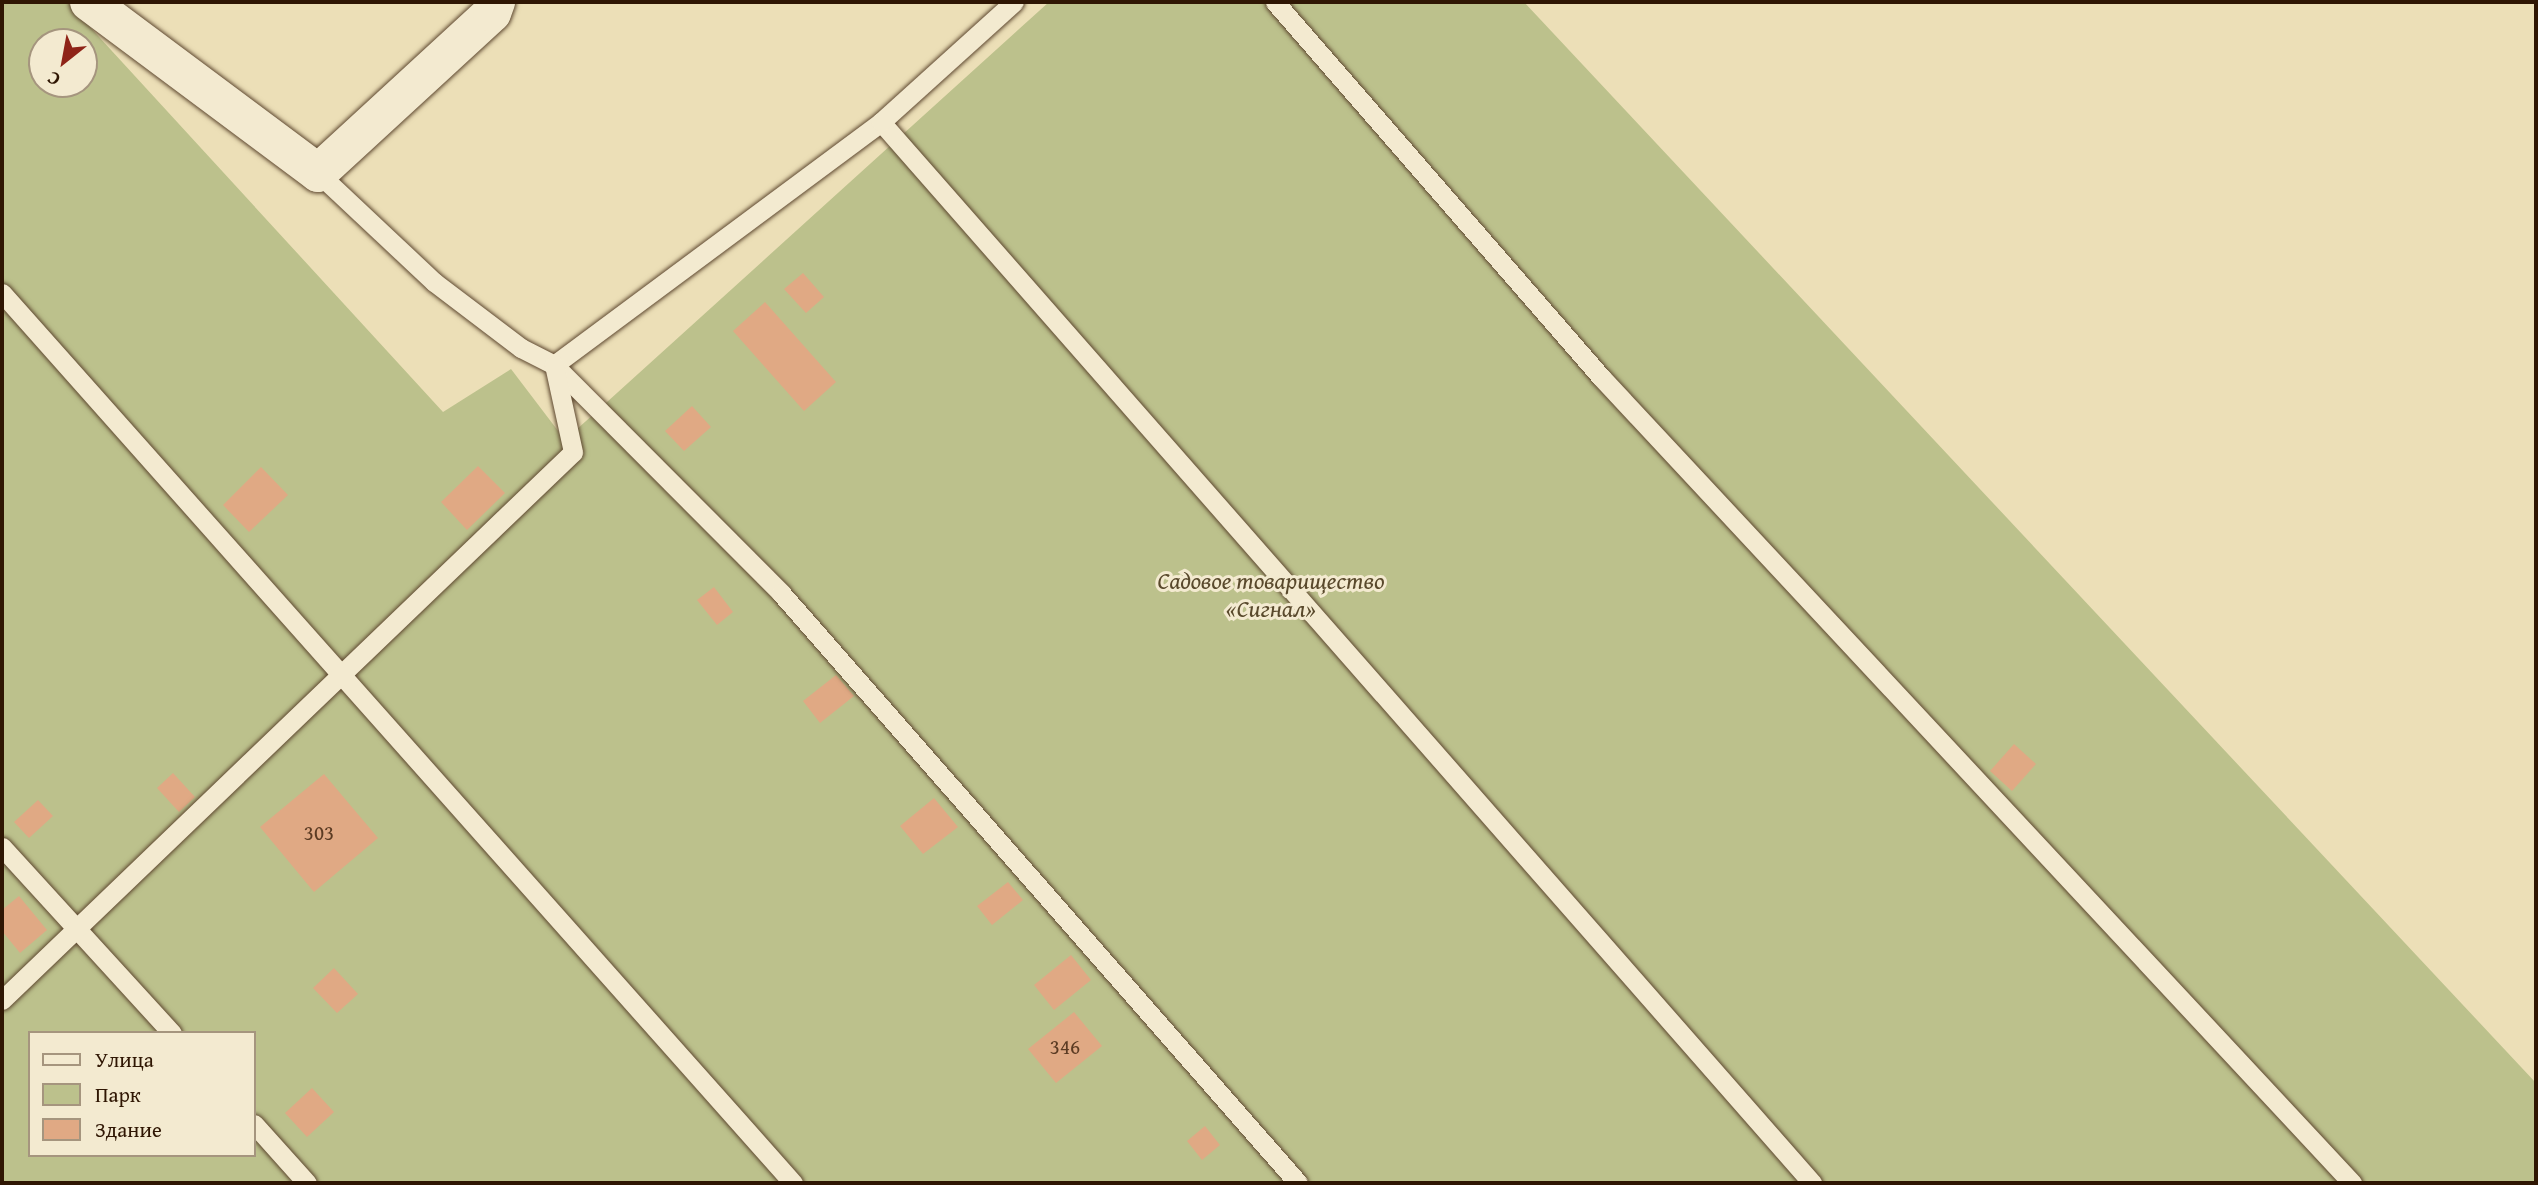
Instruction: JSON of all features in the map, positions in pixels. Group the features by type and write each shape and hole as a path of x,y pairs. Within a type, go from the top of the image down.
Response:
{"street":[{"path":"89,2 318,173 492,13 496,2"}],"lane":[{"path":"554,365 881,122 1014,2"},
{"path":"1275,2 1601,377 2352,1183"},
{"path":"881,122 1812,1183"},
{"path":"318,173 434,282 554,365 781,593 1298,1183"},
{"path":"2,293 346,674 793,1183"},
{"path":"2,1000 80,929 346,674 573,452 554,365"},
{"path":"2,847 80,929 170,1031"},
{"path":"256,1126 307,1183"}],"green space":[{"name":"Садовое товарищество «Сигнал»","path":"2,2 67,2 91,28 28,28 28,98 98,98 98,36 443,412 511,369 565,440 1049,2 1524,2 2536,1083 2536,1183 2,1183"}],"building":[{"path":"803,273 824,297 806,313 784,289"},
{"path":"765,302 836,382 804,411 733,331"},
{"path":"692,406 711,427 684,451 665,431"},
{"path":"478,466 505,493 467,530 441,502"},
{"path":"261,467 288,495 249,532 223,505"},
{"path":"714,587 733,612 717,625 697,600"},
{"path":"836,675 854,696 820,723 803,701"},
{"path":"2014,744 2036,764 2012,791 1990,771"},
{"path":"173,773 195,797 179,812 157,788"},
{"path":"324,774 378,838 314,892 260,827"},
{"path":"934,798 958,827 923,854 900,826"},
{"path":"38,800 53,816 29,838 14,822"},
{"path":"1008,882 1023,900 992,925 977,906"},
{"path":"19,896 47,930 20,953 2,931 2,910"},
{"path":"1071,955 1091,980 1054,1010 1034,985"},
{"path":"334,968 358,994 337,1013 313,988"},
{"path":"1074,1012 1102,1046 1056,1083 1028,1049"},
{"path":"312,1088 334,1112 307,1137 285,1113"},
{"path":"1205,1126 1220,1145 1202,1160 1187,1141"}]}
